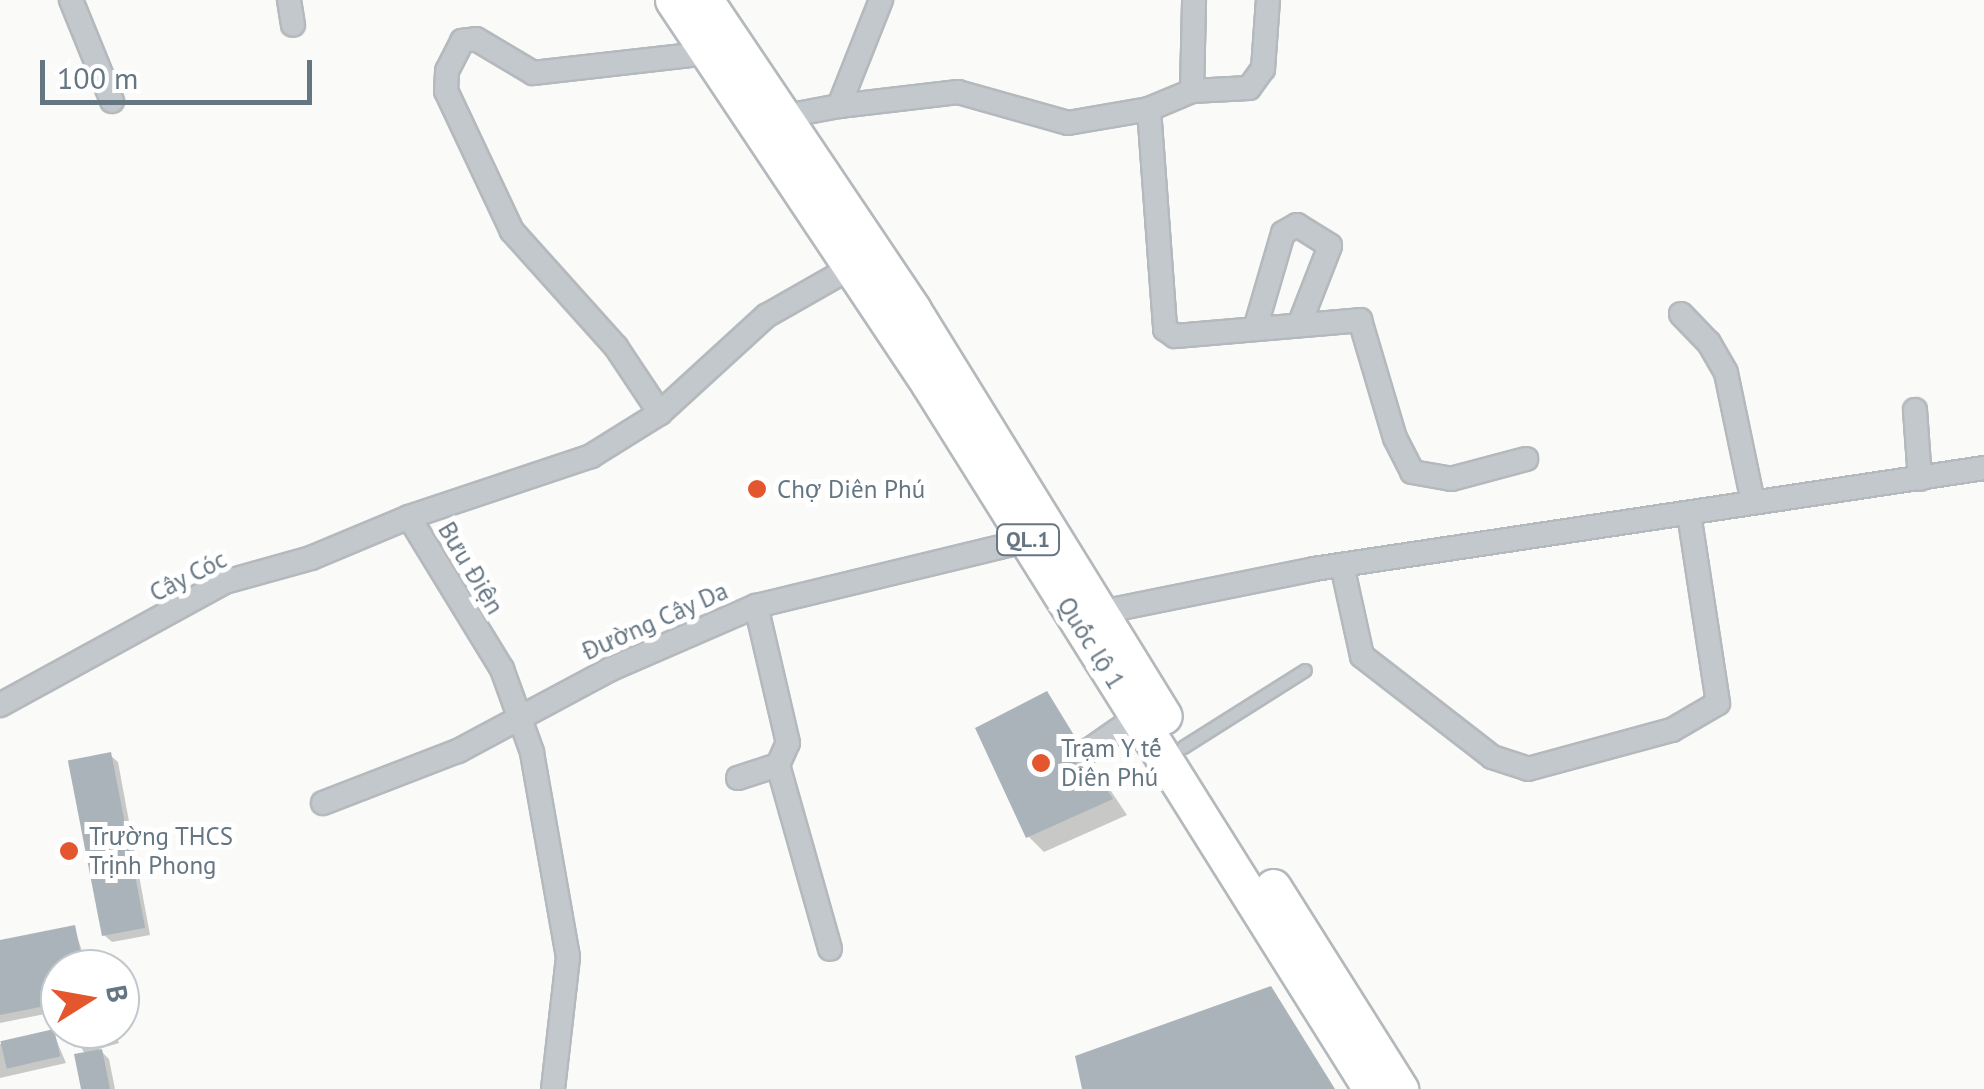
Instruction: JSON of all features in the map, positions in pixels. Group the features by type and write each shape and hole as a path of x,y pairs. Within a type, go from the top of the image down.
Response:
{"highway":[{"name":"Quốc lộ 1","path":"673,0 852,266 1028,540 1371,1089"},
{"name":"Quốc lộ 1","path":"705,0 786,116 1400,1089"}],"street":[{"path":"72,0 112,101"},
{"path":"289,0 293,24"},
{"path":"839,106 881,0"},
{"path":"1192,90 1194,0"},
{"path":"786,116 958,92 1068,123 1149,110 1192,90 1237,90 1258,81 1268,0"},
{"path":"660,413 616,348 518,241 454,111 446,71 462,41 476,39 533,73 708,53"},
{"path":"1149,110 1165,328 1175,336 1360,320 1394,438 1412,472 1451,479 1526,459"},
{"path":"1255,329 1277,248 1288,226 1297,225 1330,246 1300,323"},
{"name":"Bưu Điện","path":"553,1089 568,957 523,719 502,669 410,517 592,456 660,413 766,316 852,266"},
{"path":"1681,314 1710,343 1726,374 1753,502"},
{"path":"1915,410 1920,479"},
{"path":"1101,612 1342,565 1984,468"},
{"path":"1342,565 1362,656 1505,766 1528,770 1672,730 1718,702 1689,514"},
{"name":"Cây Cóc","path":"0,705 225,582 311,558 410,517"},
{"name":"Đường Cây Da","path":"324,803 523,719 610,669 756,606 1028,540"},
{"path":"738,778 778,765 786,752 786,730 756,606"},
{"path":"1085,752 1137,718"},
{"path":"778,765 830,949"}],"lane":[{"path":"1183,746 1305,670"}],"building":[{"name":"Trạm Y tế Diên Phú","path":"1047,691 1113,799 1026,838 975,728"},
{"path":"111,752 145,928 102,936 68,760"},
{"path":"75,925 80,949 40,949 40,1007 0,1015 0,940"},
{"path":"1271,986 1335,1089 1082,1089 1075,1056"},
{"path":"40,1032 40,1049 59,1049 60,1056 7,1069 0,1041"},
{"path":"102,1049 110,1089 81,1089 74,1054"}],"place":[{"name":"Chợ Diên Phú","path":"757,489"},
{"name":"Trạm Y tế Diên Phú","path":"1041,763"},
{"name":"Trường THCS Trịnh Phong","path":"69,851"}]}
